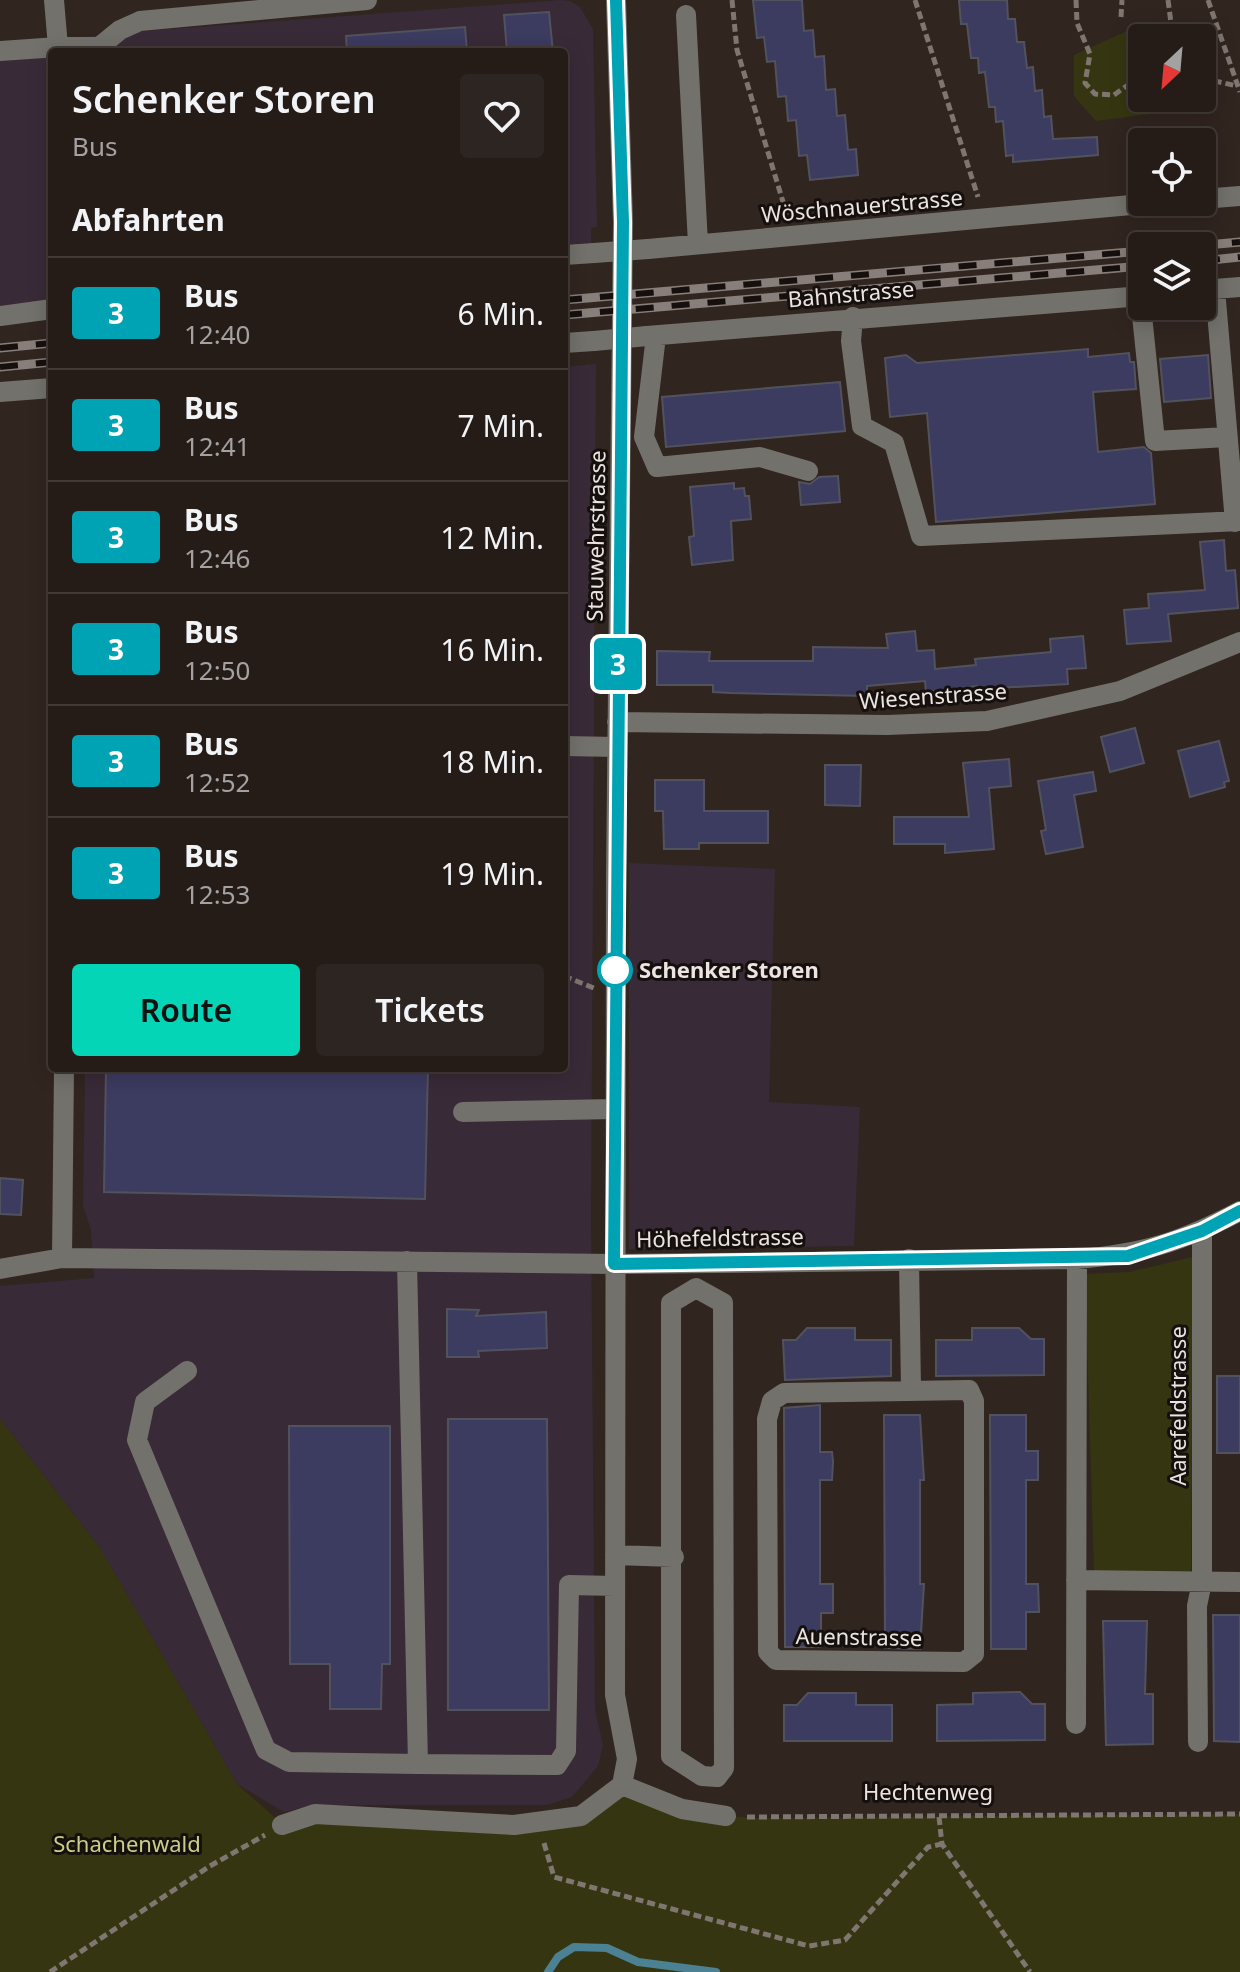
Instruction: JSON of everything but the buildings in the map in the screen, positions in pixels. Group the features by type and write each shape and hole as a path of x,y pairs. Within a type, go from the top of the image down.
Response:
{"street":[{"path":"54,0 58,47"},
{"path":"98,48 140,21 367,0"},
{"name":"Stauwehrstrasse","path":"616,0 623,222 615,996 615,1695 627,1759 622,1785"},
{"path":"686,15 698,244"},
{"path":"0,51 70,48"},
{"path":"1216,198 1240,196"},
{"name":"Wöschnauerstrasse","path":"568,255 1128,205"},
{"path":"1216,289 1240,287"},
{"name":"Bahnstrasse","path":"568,343 853,317 1128,297"},
{"path":"0,316 48,310"},
{"path":"853,317 851,341 862,426 894,443 921,536 1237,521 1213,320"},
{"path":"1143,320 1155,441 1227,437"},
{"path":"652,336 644,437 657,467 760,457 808,471"},
{"path":"0,392 48,388"},
{"name":"Wiesenstrasse","path":"617,722 887,725 987,721 1120,691 1240,642"},
{"path":"568,746 617,747"},
{"path":"62,1258 64,1072"},
{"path":"463,1112 615,1109"},
{"name":"Höhefeldstrasse","path":"0,1269 62,1258 614,1264 1077,1259 1128,1256 1202,1231 1240,1211"},
{"name":"Aarefeldstrasse","path":"1198,1742 1197,1606 1202,1582 1202,1231"},
{"path":"909,1259 911,1390"},
{"path":"1076,1724 1077,1259"},
{"path":"407,1261 418,1764"},
{"path":"696,1288 712,1294 723,1303 724,1768 717,1777 702,1776 671,1756 674,1557 671,1303 696,1288"},
{"path":"187,1371 145,1402 137,1440 266,1750 289,1762 557,1765 566,1751 569,1585 615,1586"},
{"name":"Auenstrasse","path":"911,1390 969,1390 974,1401 974,1654 964,1662 776,1660 768,1652 767,1419 772,1401 784,1393 911,1390"},
{"path":"615,1555 674,1557"},
{"path":"1076,1580 1240,1582"},
{"path":"282,1825 315,1814 514,1825 581,1816 622,1785 682,1809 726,1816"}],"path":[{"path":"732,0 737,50 793,236"},
{"path":"915,0 985,218"},
{"path":"1076,0 1077,23 1090,54 1085,83 1095,94 1114,95 1128,85"},
{"path":"1121,17 1122,0"},
{"path":"1168,0 1171,24"},
{"path":"1208,0 1239,89"},
{"path":"1216,82 1239,89"},
{"path":"568,978 615,996"},
{"name":"Hechtenweg","path":"726,1816 1240,1814"},
{"path":"939,1816 942,1844 1030,1972"},
{"path":"538,1822 554,1877 809,1946 845,1940 928,1847 942,1844"},
{"path":"50,1972 210,1866 282,1825"}],"shaded area":[{"path":"570,1 580,7 593,29 597,227 591,228 591,243 568,245 568,48 48,48 48,303 0,309 0,45 158,30"},
{"path":"596,364 591,1216 595,1709 603,1745 598,1766 572,1797 547,1805 313,1805 284,1812 237,1784 100,1548 0,1419 0,1286 94,1278 91,1230 83,1206 85,1072 568,1072 568,367"},
{"path":"629,863 775,869 769,1102 860,1107 854,1246 629,1249"}],"green space":[{"path":"1128,31 1128,112 1158,113 1096,121 1074,96 1074,55"},
{"path":"1193,1257 1191,1573 1094,1571 1085,1274 1129,1272"},
{"name":"Schachenwald","path":"0,1419 100,1548 237,1784 282,1824 581,1816 622,1785 726,1816 756,1818 1240,1814 1240,1972 0,1972"}],"waterway":[{"path":"548,1972 558,1957 574,1947 607,1948 638,1962 716,1972"}],"railway":[{"path":"1216,244 1240,242"},
{"path":"568,300 1128,252"},
{"path":"1216,260 1240,257"},
{"path":"568,315 1128,267"},
{"path":"0,348 48,343"},
{"path":"0,367 48,362"}],"bus line":[{"name":"3","path":"616,0 623,222 614,1264 1128,1256 1202,1231 1240,1211"}],"place":[{"name":"Schenker Storen","path":"615,970"}]}
